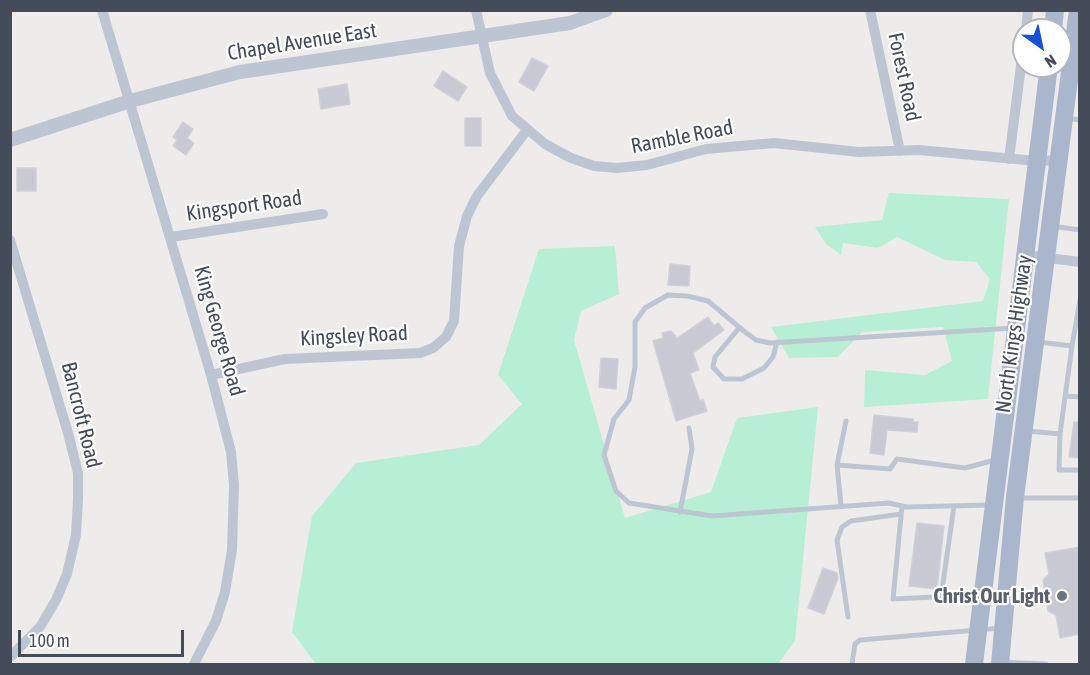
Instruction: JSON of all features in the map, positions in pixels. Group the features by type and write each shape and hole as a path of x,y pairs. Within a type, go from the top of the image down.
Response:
{"main road":[{"name":"North Kings Highway","path":"1000,663 1015,497 1059,160 1072,119 1078,10"},
{"name":"North Kings Highway","path":"974,664 1047,78"}],"street":[{"name":"King George Road","path":"102,10 171,237 231,452 234,485 232,550 225,592 216,621 194,664"},
{"name":"Ramble Road","path":"476,10 489,73 512,116 527,130 571,158 594,166 617,168 646,165 706,149 774,143 859,152 900,151 1037,161 1059,160"},
{"name":"Chapel Avenue East","path":"10,140 130,101 240,72 570,23 606,10"},
{"name":"Forest Road","path":"870,10 900,151"},
{"path":"1009,159 1019,78"},
{"name":"Kingsley Road","path":"211,375 285,359 420,352 433,348 446,337 454,321 459,246 467,216 477,196 527,130"},
{"name":"Kingsport Road","path":"171,237 323,214"},
{"name":"Bancroft Road","path":"10,240 19,261 78,473 76,535 63,582 40,627 10,657"},
{"path":"1025,255 1080,262"}],"lane":[{"path":"1051,226 1080,230"},
{"path":"994,505 902,506 889,503 712,516 680,512 629,503 616,491 604,455 614,419 629,400 634,367 635,322 645,308 656,299 668,295 687,296 708,301 756,340 777,342 1016,328"},
{"path":"1080,300 1060,434 1059,470 1080,470"},
{"path":"739,328 715,357 713,368 724,380 742,379 764,368 773,357 777,342"},
{"path":"1035,342 1072,346"},
{"path":"1065,396 1080,397"},
{"path":"841,506 837,465 846,420"},
{"path":"680,512 692,449 689,428"},
{"path":"1024,431 1060,434"},
{"path":"837,465 890,469 897,459 965,468 1000,459"},
{"path":"1015,497 1080,498"},
{"path":"902,506 893,599 983,594"},
{"path":"941,597 954,506"},
{"path":"848,617 837,540 842,527 851,521 901,514"},
{"path":"852,664 855,644 860,640 1002,628"},
{"path":"1000,663 1046,664"}],"green space":[{"path":"889,193 1009,199 988,399 864,407 865,370 925,375 952,361 943,327 862,332 838,357 789,358 771,327 983,301 990,279 976,262 945,260 897,237 878,248 843,243 841,255 826,244 815,227 882,220"},
{"path":"615,246 619,294 581,311 574,340 625,518 711,492 737,418 818,407 795,641 778,664 316,664 292,632 312,516 356,463 479,445 522,404 498,375 539,249"}],"building":[{"path":"532,58 548,66 534,91 519,82"},
{"path":"443,71 467,87 458,101 434,86"},
{"path":"347,84 350,104 321,109 318,89"},
{"path":"465,118 481,118 481,146 465,146"},
{"path":"183,122 193,129 187,138 194,143 186,155 173,146 177,140 173,137"},
{"path":"17,168 36,168 36,191 17,191"},
{"path":"670,264 690,266 689,286 668,285"},
{"path":"708,317 714,326 718,323 724,330 693,353 699,370 690,373 700,401 703,399 707,411 676,421 653,341 663,338 662,333 671,331 677,338"},
{"path":"601,358 618,359 616,389 599,387"},
{"path":"874,415 913,419 913,422 918,422 917,432 887,430 884,455 870,453"},
{"path":"1074,422 1080,422 1080,458 1069,457"},
{"path":"917,523 944,526 937,589 909,586"},
{"name":"Christ Our Light","path":"1080,547 1080,634 1060,638 1056,615 1048,611 1043,580 1049,574 1045,553"},
{"path":"823,568 837,573 838,578 824,614 808,608"}],"place":[{"name":"Christ Our Light","path":"1062,596"}]}
